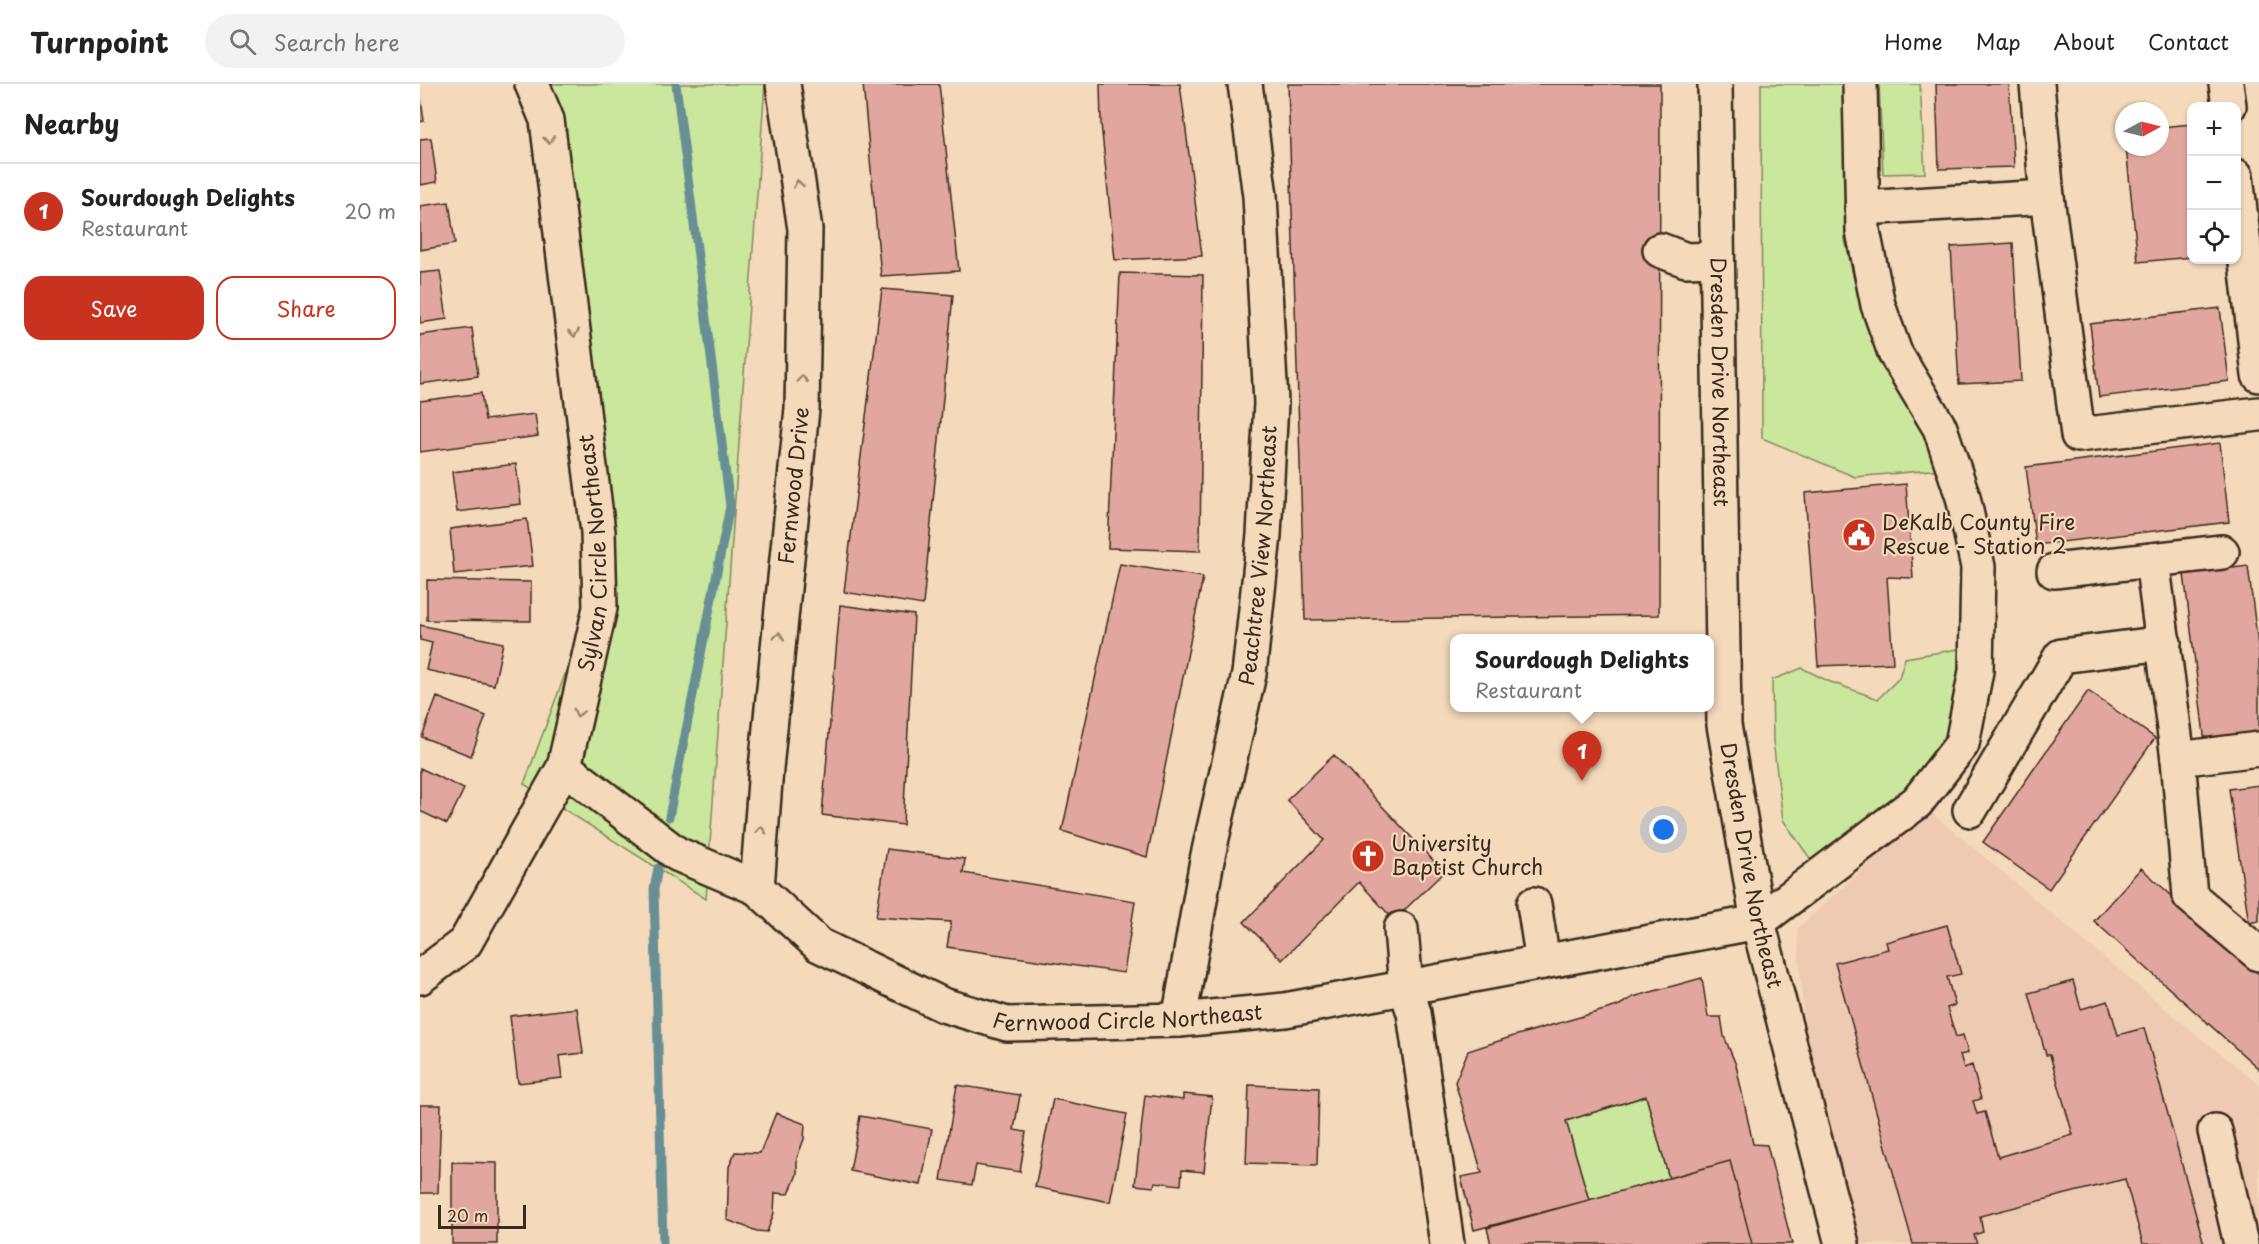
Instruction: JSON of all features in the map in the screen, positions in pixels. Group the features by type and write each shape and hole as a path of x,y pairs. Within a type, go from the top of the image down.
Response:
{"street":[{"name":"Sylvan Circle Northeast","path":"420,977 465,943 564,767 580,706 600,608 598,532 547,120 532,84"},
{"name":"Fernwood Drive","path":"757,888 767,756 802,409 805,229 783,84"},
{"name":"Peachtree View Northeast","path":"1179,1020 1207,860 1249,674 1264,536 1271,403 1260,196 1245,84"},
{"name":"Dresden Drive Northeast","path":"1716,84 1716,259 1724,725 1758,922 1842,1244"},
{"path":"1758,922 1917,802 1962,744 1976,671 1978,567 1963,497 1940,429 1895,353 1878,305 1863,231 1860,84"},
{"path":"2037,84 2047,196 2078,435 2259,414"},
{"path":"2226,84 2228,102"},
{"path":"1862,208 2047,196"},
{"path":"2240,210 2259,375"},
{"path":"1660,250 1686,260 1716,259"},
{"path":"2054,571 2222,552"},
{"path":"2152,561 2178,759 2190,896 2259,954"},
{"path":"1970,810 2061,656 2164,643"},
{"path":"2178,759 2259,749"},
{"name":"Fernwood Circle Northeast","path":"564,767 678,854 757,888 819,945 943,1005 1007,1024 1179,1020 1285,1010 1758,922"},
{"path":"1534,904 1543,962"},
{"path":"1401,929 1406,988 1414,1014 1447,1244"},
{"path":"2215,1131 2241,1244"}],"shaded area":[{"path":"1928,810 2198,1036 2259,1084 2259,1244 1841,1244 1814,1147 1797,929"}],"green space":[{"path":"532,84 765,84 706,899 524,784 588,613 567,276"},
{"path":"1761,84 1846,84 1845,240 1860,305 1902,394 1942,469 1855,477 1762,438"},
{"path":"1879,84 1920,84 1925,173 1883,174"},
{"path":"1965,648 1957,699 1945,741 1902,794 1816,867 1783,820 1773,741 1772,680 1802,668 1828,681 1878,699 1899,678 1905,658"},
{"path":"1646,1096 1669,1178 1589,1200 1566,1121"}],"building":[{"path":"863,84 939,84 959,271 881,276"},
{"path":"1100,84 1180,84 1202,256 1115,260 1101,123"},
{"path":"1288,84 1660,84 1659,615 1305,620"},
{"path":"1936,84 2009,84 2014,167 1939,169"},
{"path":"420,93 424,121 420,122"},
{"path":"2187,124 2187,257 2138,262 2127,156 2169,156 2169,126"},
{"path":"431,138 437,182 420,185 420,139"},
{"path":"449,202 455,244 420,250 420,206"},
{"path":"2013,243 2021,381 1959,384 1951,247"},
{"path":"440,271 447,319 420,323 420,273"},
{"path":"1120,273 1203,275 1200,551 1108,548"},
{"path":"882,289 953,295 923,605 844,592"},
{"path":"2220,308 2229,381 2099,397 2090,324"},
{"path":"472,328 478,376 420,384 420,335"},
{"path":"481,393 485,420 535,414 538,436 420,452 420,401"},
{"path":"2220,443 2229,522 2036,545 2026,467"},
{"path":"516,464 521,504 457,512 452,472"},
{"name":"DeKalb County Fire Rescue - Station 2","path":"1906,484 1913,578 1887,577 1893,663 1818,666 1805,493"},
{"path":"527,519 533,566 454,574 450,529"},
{"path":"1120,564 1203,577 1147,857 1062,831"},
{"path":"2248,566 2259,653 2259,736 2205,743 2184,574"},
{"path":"427,580 531,582 531,621 427,620"},
{"path":"840,605 914,615 903,825 822,815"},
{"path":"420,625 503,643 494,685 426,670 432,643 420,640"},
{"path":"2088,691 2155,738 2049,889 1983,842"},
{"path":"437,697 486,716 471,756 422,737"},
{"name":"University Baptist Church","path":"1334,755 1444,872 1394,920 1359,882 1282,960 1244,922 1324,840 1287,800"},
{"path":"420,768 464,789 447,824 420,811"},
{"path":"2259,785 2259,921 2249,923 2229,789"},
{"path":"887,849 965,859 963,873 1135,901 1124,973 947,947 951,922 876,917"},
{"path":"2141,868 2259,974 2259,1069 2094,921"},
{"path":"1947,925 1961,974 1947,977 1955,1005 1947,1008 1956,1037 1963,1035 1968,1053 1960,1055 1964,1068 1972,1065 1981,1099 1973,1101 1977,1114 1985,1112 1998,1157 2073,1135 2050,1055 2046,1055 2029,993 2073,981 2081,1009 2108,1001 2118,1035 2144,1028 2204,1244 2143,1244 2125,1179 1980,1216 1983,1232 1974,1235 1977,1244 1913,1244 1835,963 1888,949 1886,942"},
{"path":"1702,978 1708,1017 1721,1017 1724,1036 1736,1065 1753,1144 1767,1145 1792,1244 1752,1244 1730,1161 1669,1178 1646,1096 1566,1121 1589,1200 1474,1230 1461,1177 1482,1173 1455,1082 1468,1051 1618,1006 1633,997"},
{"path":"577,1008 583,1053 559,1056 562,1078 518,1083 510,1016"},
{"path":"957,1085 1020,1095 1014,1130 1026,1132 1020,1172 976,1165 972,1185 941,1180"},
{"path":"1249,1085 1319,1088 1317,1165 1246,1163"},
{"path":"1183,1094 1212,1097 1204,1172 1182,1170 1181,1185 1155,1182 1154,1187 1135,1185 1145,1095 1183,1100"},
{"path":"1053,1099 1127,1114 1110,1202 1035,1187"},
{"path":"420,1105 441,1105 438,1193 420,1193"},
{"path":"776,1113 805,1124 804,1139 797,1158 797,1174 789,1194 775,1193 774,1213 767,1232 757,1231 727,1220 729,1167 735,1152 760,1153"},
{"path":"860,1116 932,1129 921,1185 850,1171"},
{"path":"1730,1161 1752,1244 1491,1244 1487,1228"},
{"path":"452,1162 497,1163 497,1244 452,1244"}],"waterway":[{"path":"669,817 730,506 676,84"},
{"path":"658,868 654,889 663,1244"}],"place":[{"name":"DeKalb County Fire Rescue - Station 2","path":"1859,535"},
{"name":"Sourdough Delights","path":"1582,781"},
{"name":"University Baptist Church","path":"1368,856"}]}
